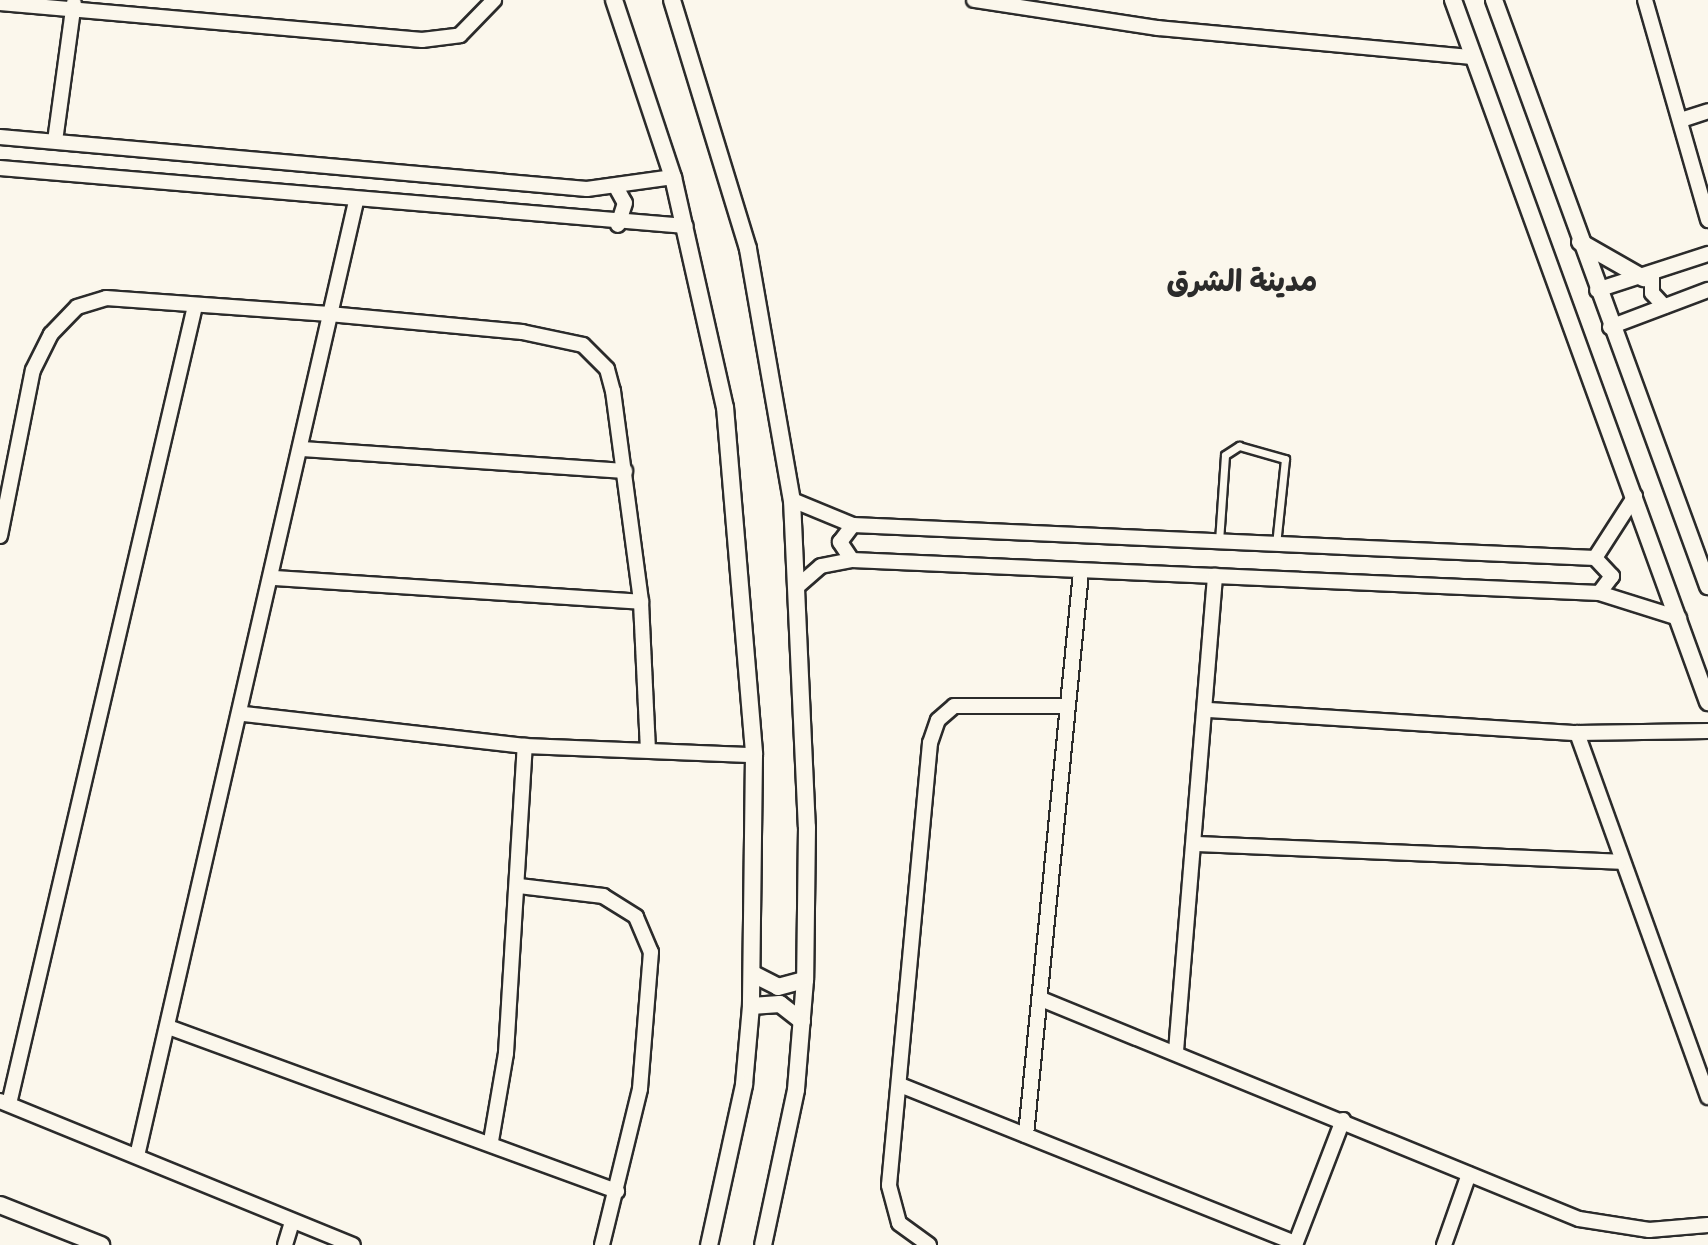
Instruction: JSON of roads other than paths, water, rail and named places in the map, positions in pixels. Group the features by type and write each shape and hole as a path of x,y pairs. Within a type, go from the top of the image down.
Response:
{"street":[{"path":"0,3 74,4 432,40 460,35 494,0"},
{"path":"614,0 673,177 725,407 754,755 753,974 744,1085 709,1245"},
{"path":"672,0 748,249 792,500 798,586 805,980 778,1196 763,1245"},
{"path":"974,0 1158,28 1471,57"},
{"path":"1453,0 1471,57 1635,496 1708,702"},
{"path":"1494,0 1610,327 1704,560 1708,586"},
{"path":"1645,0 1708,220"},
{"path":"55,141 74,4"},
{"path":"1681,120 1708,111"},
{"path":"0,137 349,171 616,187 673,177"},
{"path":"0,168 618,225 686,226"},
{"path":"616,187 625,203 618,225"},
{"path":"137,1156 171,1028 244,714 356,201"},
{"path":"1580,242 1648,277 1652,293 1664,306"},
{"path":"1597,290 1648,277 1708,254"},
{"path":"1610,327 1708,290"},
{"path":"0,536 33,370 63,317 106,298 522,332 583,345 607,369 625,471 641,602 648,750"},
{"path":"195,306 5,1102 353,1245"},
{"path":"302,449 625,471"},
{"path":"1595,558 1635,496"},
{"path":"792,500 853,525 1218,544 1595,558 1612,576 1599,593"},
{"path":"852,560 840,542 853,525"},
{"path":"798,586 821,566 852,560 1599,593 1679,618"},
{"path":"1026,1135 1041,999 1064,706 1081,572"},
{"path":"1176,1051 1198,844 1209,710 1215,576"},
{"path":"274,578 641,602"},
{"path":"929,1245 913,1237 889,1204 926,771 938,720 971,701 1064,706"},
{"path":"1209,710 1577,733 1708,731"},
{"path":"244,714 525,746 754,755"},
{"path":"1577,733 1619,862 1708,1097"},
{"path":"491,1141 519,886 525,746"},
{"path":"1198,844 1619,862"},
{"path":"519,886 603,896 646,931 651,981 640,1089 602,1245"},
{"path":"753,974 778,987 805,980"},
{"path":"1041,999 1176,1051 1469,1174 1617,1228 1708,1225"},
{"path":"751,1006 780,1004 802,1021"},
{"path":"171,1028 491,1141 617,1191"},
{"path":"900,1085 1296,1244 1343,1120"},
{"path":"1444,1245 1469,1174"},
{"path":"0,1205 101,1245"},
{"path":"285,1245 292,1222"}],"lane":[{"path":"1218,544 1225,455 1239,446 1285,459 1276,546"}],"district":[{"name":"مدينة الشرق","path":"1242,286"}]}
